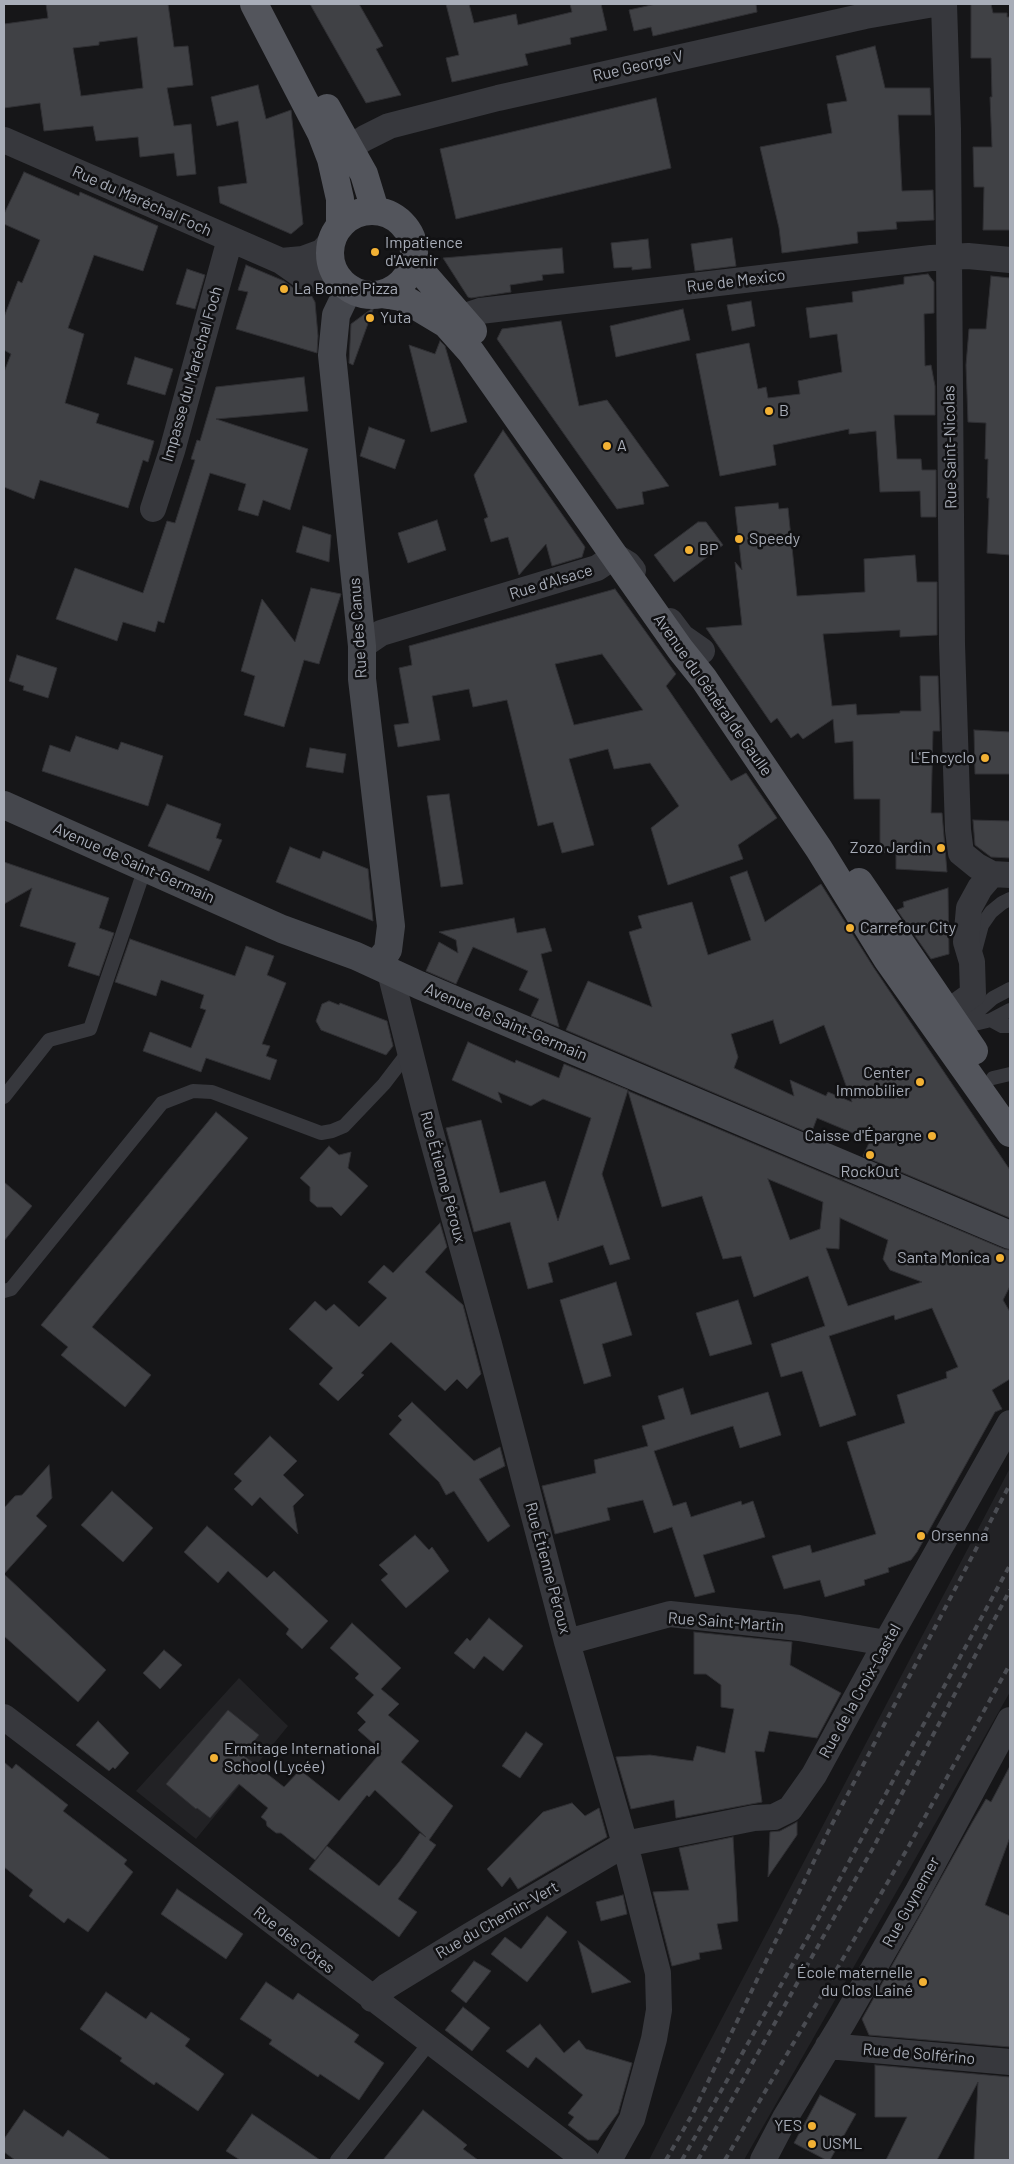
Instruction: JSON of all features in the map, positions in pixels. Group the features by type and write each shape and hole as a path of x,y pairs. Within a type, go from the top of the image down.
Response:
{"main road":[{"path":"254,4 321,133 331,159 340,199 330,258 335,273 347,287 370,295 381,294 396,288 407,277 413,262 414,244 406,227 392,215 375,210 356,213 335,234"},
{"path":"264,4 364,174 375,210"},
{"name":"Avenue du Général de Gaulle","path":"413,262 431,285 462,317 511,381 702,651 953,1020 1002,1076 1010,1104"},
{"name":"Rue des Canus","path":"347,287 336,315 332,355 362,646 362,680 390,926 388,950 383,969"},
{"name":"Avenue du Général de Gaulle","path":"381,294 400,297 446,324 471,352 680,649 704,679 819,849 894,969 1010,1133"},
{"name":"Avenue de Saint-Germain","path":"4,805 282,929 383,969 1010,1235"}],"street":[{"name":"Rue George V","path":"349,148 389,126 498,98 865,16 934,4"},
{"name":"Rue Saint-Nicolas","path":"944,4 948,128 952,644 958,830 961,853 977,866 1001,874"},
{"name":"Rue du Maréchal Foch","path":"4,140 281,262 304,277 347,287"},
{"path":"281,262 303,259 322,252 335,234"},
{"name":"Impasse du Maréchal Foch","path":"153,509 172,451 230,239"},
{"name":"Rue de Mexico","path":"462,317 490,310 948,257 968,256 1010,260"},
{"path":"615,556 628,564 682,637 702,651"},
{"name":"Rue d'Alsace","path":"362,646 381,633 597,568 615,556"},
{"path":"894,969 907,973 935,1012 953,1020 973,994 972,962 966,942 969,908 980,888 1001,874"},
{"name":"Rue Étienne Péroux","path":"383,969 410,1050 567,1642 625,1844 658,1973 659,2010 654,2038 632,2119 610,2160"},
{"name":"Rue de la Croix-Castel","path":"625,1844 754,1818 774,1817 790,1809 814,1775 886,1642 1010,1424"},
{"name":"Rue Saint-Martin","path":"567,1642 670,1614 799,1628 886,1642"},
{"name":"Rue des Côtes","path":"4,1717 372,1999 431,2041 586,2160"},
{"name":"Rue Guynemer","path":"763,2160 785,2118 918,1891 1010,1720"},
{"name":"Rue du Chemin-Vert","path":"372,1999 387,1986 625,1844"},
{"name":"Rue de Solférino","path":"828,2046 1010,2062"}],"lane":[{"path":"4,1097 49,1040 90,1029 144,868"},
{"path":"972,962 982,925 991,912 1010,899"},
{"path":"953,1020 1010,989"},
{"path":"953,1020 991,1020 1010,1010"},
{"path":"953,1020 962,1066"},
{"path":"991,1020 1002,1026 1010,1026"},
{"path":"4,1291 10,1289 162,1104 193,1091 212,1092 321,1133 332,1131 344,1126 384,1084 410,1050"},
{"path":"337,2160 431,2041"}],"shaded area":[{"path":"1010,1468 1010,1692 744,2160 649,2160 698,2064"},
{"name":"Ermitage International School (Lycée)","path":"239,1678 288,1726 196,1839 136,1791"}],"building":[{"path":"46,4 168,4 174,47 188,46 193,85 167,88 174,126 191,124 196,174 177,176 174,153 140,157 138,137 96,141 93,126 44,131 40,103 4,108 4,24 48,18","holes":["137,37 143,88 81,96 73,48 99,45 99,42"]},
{"path":"310,4 359,4 383,46 376,49 401,95 366,103"},
{"path":"446,4 469,4 474,23 516,14 518,25 572,12 570,4 601,4 607,30 570,38 571,44 525,54 528,65 452,82 446,58 459,55"},
{"path":"656,4 756,4 757,12 653,36 651,27 634,31 629,10"},
{"path":"971,4 991,4 993,13 1007,13 1007,17 1010,17 1010,230 983,230 984,187 974,187 973,147 992,147 990,97 992,97 991,58 971,58"},
{"path":"875,46 885,88 930,88 931,115 898,115 902,191 933,190 934,220 896,222 897,229 857,232 858,243 782,253 779,228 760,147 832,133 827,104 847,101 836,56"},
{"path":"258,85 266,119 291,110 303,224 291,234 220,203 218,187 247,183 238,121 217,126 211,97"},
{"path":"656,98 671,168 456,219 440,149"},
{"path":"24,172 79,196 80,192 158,226 143,271 94,255 68,328 84,334 65,403 99,414 96,423 154,441 148,462 143,460 128,508 40,480 34,499 4,487 4,372 11,354 4,350 4,317 18,281 22,283 40,240 4,224 4,214"},
{"path":"732,238 736,266 695,271 691,244"},
{"path":"648,239 651,268 632,270 632,267 614,268 611,243"},
{"path":"562,248 564,273 542,275 543,280 510,285 511,292 471,298 468,297 443,258"},
{"path":"246,265 284,281 296,290 310,293 315,302 318,336 317,353 236,329 248,292 238,290"},
{"path":"187,269 205,275 195,309 176,304"},
{"path":"928,274 934,282 934,313 924,314 925,366 931,365 935,386 935,415 894,415 897,459 921,459 922,470 936,470 936,517 921,517 920,491 880,492 876,431 849,434 849,429 773,445 776,465 720,476 696,354 749,343 758,389 766,387 768,398 800,394 798,381 842,372 837,334 810,338 806,308 853,302 852,292 904,284 904,277"},
{"path":"991,276 1010,278 1010,555 987,553 989,498 987,498 988,459 985,459 986,423 968,422 966,365 969,329 986,329"},
{"path":"751,301 755,326 732,331 727,305"},
{"path":"374,307 353,365 349,363 351,324"},
{"path":"683,309 690,340 616,357 610,326"},
{"path":"561,321 579,406 607,400 669,486 642,492 644,504 617,509 497,339 502,329"},
{"path":"440,341 445,346 467,422 431,432 409,345 435,354"},
{"path":"135,357 173,369 165,395 127,384"},
{"path":"304,377 308,411 216,419 308,449 290,510 263,500 258,516 238,510 246,484 210,473 164,623 158,621 155,632 123,622 117,641 56,619 75,568 143,593 167,521 175,523 195,460 191,459 197,440 200,441 216,387"},
{"path":"369,427 405,440 395,469 360,456"},
{"path":"503,430 585,547 582,557 552,566 546,544 519,575 508,537 491,542 484,519 488,517 474,475"},
{"path":"778,503 779,509 788,508 797,596 865,592 864,559 915,555 917,582 937,582 937,635 900,637 900,630 823,634 832,706 856,704 857,715 921,711 920,676 938,676 940,731 933,731 931,813 942,813 947,872 896,869 896,853 880,852 880,799 854,799 853,741 835,743 833,719 803,739 798,733 791,738 777,718 771,723 706,628 742,625 735,562 742,570 735,507"},
{"path":"437,520 446,550 408,563 398,533"},
{"name":"BP","path":"698,522 706,522 723,545 674,582 654,555"},
{"path":"303,526 331,535 329,562 296,552"},
{"path":"311,588 341,594 319,664 304,660 284,727 244,715 255,676 241,671 262,599 295,642"},
{"path":"615,589 676,674 666,686 731,781 746,773 777,818 738,845 743,859 668,885 651,828 679,806 650,763 614,769 608,749 569,759 594,845 562,853 553,822 538,826 507,700 473,707 469,689 432,696 440,740 398,747 394,725 409,723 399,668 412,665 409,646","holes":["602,654 643,710 574,725 555,664"]},
{"path":"17,655 57,668 48,698 23,690 24,686 9,681"},
{"path":"974,730 1010,732 1010,774 975,774"},
{"path":"76,736 118,750 121,742 163,756 148,806 42,771 50,745 70,752"},
{"path":"310,748 346,754 343,773 306,767"},
{"path":"449,794 463,884 441,887 427,796"},
{"path":"167,804 221,824 216,838 222,840 209,871 148,846"},
{"path":"973,820 1010,821 1010,858 991,857 975,845"},
{"path":"290,847 320,859 323,851 368,869 373,921 276,882"},
{"path":"4,862 109,898 99,928 114,933 99,976 68,966 76,943 20,926 32,888 4,904"},
{"path":"747,871 765,922 821,884 874,968 1010,1170 1010,1218 863,1156 870,1141 848,1131 817,1118 811,1134 566,1030 588,981 652,1007 629,932 642,928 638,916 692,902 708,955 751,940 730,877","holes":["773,1020 780,1044 824,1025 852,1102 828,1092 826,1096 790,1080 794,1096 734,1068 738,1057 731,1034"]},
{"path":"948,888 949,954 931,959 897,910 904,907 903,902"},
{"path":"514,918 517,933 545,928 552,951 541,954 559,1027 531,1016 539,999 519,990 528,971 473,947 456,984 426,971 439,942 458,953 456,940 439,932"},
{"path":"130,939 235,976 246,946 274,956 267,975 286,983 262,1044 270,1046 266,1056 277,1060 270,1080 206,1058 201,1072 143,1051 150,1032 191,1048 206,1010 200,1008 204,995 161,980 156,996 115,982"},
{"path":"329,1001 339,1005 340,1003 387,1021 393,1046 386,1055 321,1030 316,1021 322,1004"},
{"path":"468,1042 515,1063 516,1060 559,1078 564,1064 628,1090 602,1174 630,1259 610,1265 603,1245 548,1263 553,1282 528,1289 510,1222 474,1232 446,1128 481,1120 500,1193 545,1181 558,1221 591,1118 543,1099 531,1106 498,1092 502,1103 452,1080"},
{"path":"628,1091 1010,1250 1010,1286 1003,1300 1010,1312 1010,1379 992,1390 1002,1409 995,1412 911,1560 888,1568 889,1572 864,1580 865,1585 825,1597 820,1580 784,1589 772,1556 810,1545 812,1553 876,1534 847,1442 905,1423 897,1395 947,1378 946,1372 958,1367 932,1308 895,1320 894,1315 829,1336 856,1415 820,1427 802,1371 781,1377 771,1344 825,1326 808,1276 754,1297 741,1256 723,1259 702,1196 662,1207","holes":["768,1179 823,1202 820,1229 790,1240","840,1218 888,1240 883,1259 890,1270 922,1282 848,1306 826,1248 839,1249"]},
{"path":"216,1112 248,1138 92,1327 151,1375 125,1407 61,1355 68,1347 41,1325"},
{"path":"329,1146 339,1155 351,1152 348,1168 368,1186 341,1216 332,1207 317,1207 310,1201 310,1187 300,1178"},
{"path":"4,1182 32,1206 4,1241"},
{"path":"440,1223 447,1247 425,1272 463,1305 481,1374 467,1389 457,1379 445,1391 391,1342 361,1373 364,1375 338,1401 319,1384 333,1368 289,1329 315,1301 326,1311 334,1304 359,1327 387,1298 368,1282 384,1265 393,1273"},
{"path":"616,1282 632,1335 602,1344 611,1376 584,1384 560,1300"},
{"path":"738,1300 752,1344 710,1356 696,1313"},
{"path":"683,1388 691,1415 768,1392 781,1435 740,1448 733,1426 654,1451 673,1506 686,1502 691,1517 741,1501 742,1505 753,1501 765,1537 703,1555 715,1592 695,1597 672,1527 654,1533 643,1500 607,1508 610,1520 555,1534 542,1486 596,1473 594,1460 648,1446 642,1426 665,1419 658,1396"},
{"path":"412,1402 474,1461 500,1447 505,1466 479,1479 510,1526 488,1542 454,1491 446,1495 439,1482 389,1434 402,1420 398,1416"},
{"path":"270,1436 297,1461 283,1475 304,1495 293,1506 298,1534 260,1497 252,1506 234,1489 242,1481 234,1474"},
{"path":"49,1465 52,1498 36,1516 47,1526 4,1574 4,1508 15,1496 22,1495"},
{"path":"112,1491 153,1528 123,1562 81,1525"},
{"path":"207,1526 267,1578 274,1571 328,1621 302,1649 286,1634 289,1629 228,1571 218,1583 184,1552"},
{"path":"415,1535 429,1550 432,1547 449,1571 406,1608 381,1580 388,1574 379,1565"},
{"path":"4,1574 106,1670 78,1702 4,1636"},
{"path":"489,1618 523,1646 503,1671 484,1656 474,1669 454,1653 467,1638 470,1641"},
{"path":"352,1623 401,1668 381,1689 399,1704 388,1715 419,1741 401,1762 453,1806 429,1840 436,1845 398,1899 417,1912 399,1937 309,1869 327,1846 379,1886 420,1833 426,1837 375,1790 369,1797 367,1795 315,1860 281,1833 276,1833 267,1826 266,1821 261,1817 268,1808 239,1784 210,1818 166,1784 228,1710 259,1735 243,1755 284,1787 300,1770 339,1801 382,1751 358,1730 366,1722 357,1713 374,1695 355,1678 359,1674 330,1648"},
{"path":"694,1632 792,1642 790,1665 841,1693 817,1738 769,1731 764,1752 755,1751 762,1802 676,1818 674,1800 631,1809 616,1757 650,1755 693,1761 697,1746 725,1753 734,1709 721,1707 721,1685 706,1674 694,1674"},
{"path":"164,1650 182,1665 160,1689 143,1673"},
{"path":"98,1721 129,1753 115,1769 113,1767 109,1771 76,1745"},
{"path":"526,1732 543,1744 520,1778 502,1766"},
{"path":"4,1762 12,1769 16,1764 68,1805 63,1811 127,1860 124,1864 133,1872 88,1932 68,1918 64,1923 29,1896 33,1890 4,1867"},
{"path":"1010,1766 1010,1837 985,1905 1010,1916 1010,2047 869,2035 862,2019 973,1821 986,1799 991,1802"},
{"path":"572,1803 585,1816 599,1808 607,1837 518,1889 510,1877 502,1887 487,1869 543,1812"},
{"path":"797,1822 797,1835 768,1877 770,1832 780,1831"},
{"path":"733,1837 738,1921 717,1924 722,1949 699,1953 700,1959 672,1966 653,1892 689,1890 679,1848"},
{"path":"177,1889 243,1934 226,1959 161,1914"},
{"path":"623,1895 627,1914 601,1921 596,1902"},
{"path":"547,1916 567,1932 527,1982 491,1954 505,1937 521,1949"},
{"path":"578,1941 631,1982 592,1993"},
{"path":"474,1961 491,1971 466,2003 451,1991"},
{"path":"266,1982 293,2000 298,1993 359,2035 354,2042 384,2063 359,2100 320,2074 318,2077 269,2044 272,2040 240,2019"},
{"path":"106,1992 146,2019 151,2012 190,2039 185,2046 224,2074 198,2111 156,2082 154,2085 120,2061 122,2058 80,2029"},
{"path":"463,2007 490,2028 472,2051 445,2030"},
{"path":"540,2024 564,2053 579,2040 586,2049 632,2063 618,2113 598,2140 588,2140 568,2125 574,2117 568,2113 583,2095 536,2057 528,2068 506,2051"},
{"path":"875,2065 1010,2077 1010,2160 974,2160 978,2082 937,2160 886,2160 907,2117 875,2117"},
{"path":"820,2095 856,2114 830,2160 826,2160 794,2143"},
{"path":"24,2110 63,2137 68,2130 111,2160 15,2160 4,2152 4,2139"},
{"path":"423,2110 467,2145 463,2149 478,2160 383,2160"},
{"path":"252,2114 320,2160 240,2160 226,2151"}],"railway":[{"path":"666,2160 693,2113 828,1832 1010,1484"},
{"path":"682,2160 812,1930 1010,1565"},
{"path":"698,2160 873,1848 1010,1590"},
{"path":"725,2160 906,1851 1010,1664"}],"place":[{"name":"Impatience d'Avenir","path":"375,252"},
{"name":"La Bonne Pizza","path":"284,289"},
{"name":"Yuta","path":"370,318"},
{"name":"B","path":"769,411"},
{"name":"A","path":"607,446"},
{"name":"Speedy","path":"739,539"},
{"name":"BP","path":"689,550"},
{"name":"L'Encyclo","path":"985,758"},
{"name":"Zozo Jardin","path":"941,848"},
{"name":"Carrefour City","path":"850,928"},
{"name":"Center Immobilier","path":"920,1082"},
{"name":"Caisse d'Épargne","path":"932,1136"},
{"name":"RockOut","path":"870,1155"},
{"name":"Santa Monica","path":"1000,1258"},
{"name":"Orsenna","path":"921,1536"},
{"name":"Ermitage International School (Lycée)","path":"214,1758"},
{"name":"École maternelle du Clos Lainé","path":"923,1982"},
{"name":"YES","path":"812,2126"},
{"name":"USML","path":"812,2144"}]}
